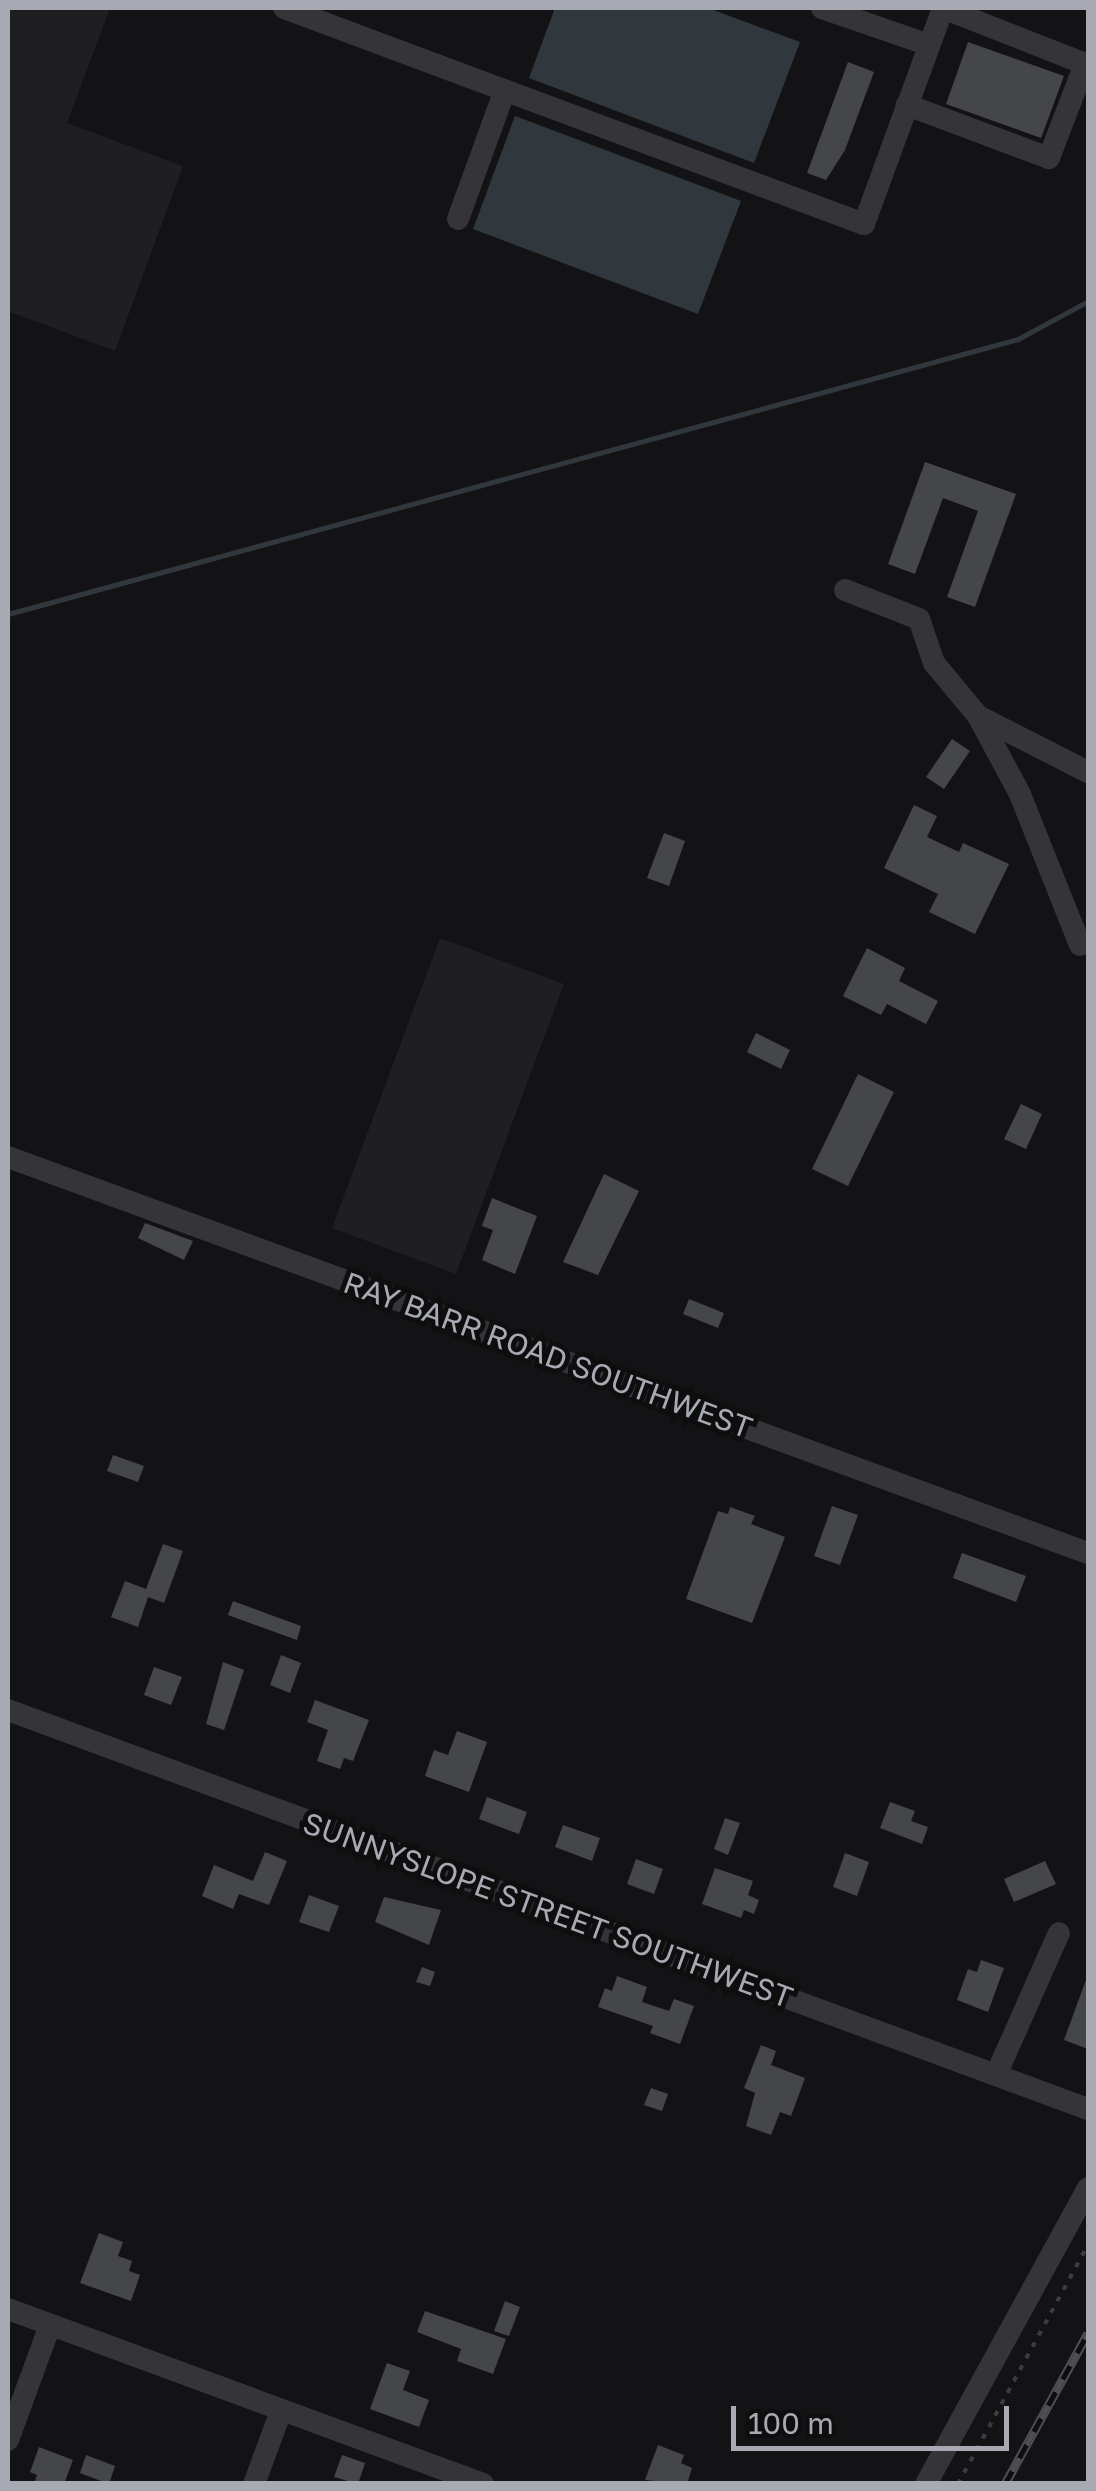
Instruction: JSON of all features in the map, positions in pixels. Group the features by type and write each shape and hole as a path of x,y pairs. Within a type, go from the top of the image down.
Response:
{"street":[{"path":"284,8 864,224 907,104 943,8 1084,64 1048,158 907,104"},
{"path":"822,8 929,45"},
{"path":"458,219 505,90"},
{"path":"845,590 919,620 934,663 978,716 1020,794 1086,941"},
{"path":"978,716 1088,772"},
{"name":"RAY BARR ROAD SOUTHWEST","path":"8,1157 1088,1553"},
{"name":"SUNNYSLOPE STREET SOUTHWEST","path":"8,1710 1088,2109"},
{"path":"996,2075 1059,1933"},
{"path":"926,2484 1088,2188"},
{"path":"8,2309 483,2484"},
{"path":"8,2440 50,2325"},
{"path":"254,2484 280,2412"}],"path":[{"path":"958,2484 1088,2245"}],"shaded area":[{"path":"8,8 110,8 67,123 183,166 115,351 8,311"},
{"path":"555,8 708,8 800,42 754,163 529,78"},
{"path":"515,116 741,201 698,314 473,229"},
{"path":"440,938 564,984 456,1274 332,1228"}],"building":[{"path":"968,42 1064,76 1041,138 946,104"},
{"path":"848,62 874,72 845,150 826,180 807,173"},
{"path":"925,462 1016,494 975,607 947,597 978,511 943,498 915,574 888,564"},
{"path":"952,739 970,751 944,789 926,777"},
{"path":"914,805 937,816 927,837 959,852 963,843 1009,864 975,934 929,912 938,894 884,868"},
{"path":"664,833 685,841 669,886 647,878"},
{"path":"867,948 905,968 899,981 938,1001 926,1024 887,1004 881,1015 843,996"},
{"path":"756,1033 790,1050 781,1069 747,1052"},
{"path":"858,1074 894,1092 848,1186 812,1169"},
{"path":"1021,1104 1042,1114 1026,1149 1004,1139"},
{"path":"604,1174 639,1191 598,1275 563,1262"},
{"path":"492,1198 537,1216 515,1274 482,1260 493,1230 482,1226"},
{"path":"145,1223 193,1241 184,1260 138,1238"},
{"path":"689,1299 724,1313 718,1328 683,1314"},
{"path":"113,1455 144,1466 138,1482 107,1471"},
{"path":"832,1506 858,1515 840,1565 814,1556"},
{"path":"730,1507 755,1516 751,1524 785,1537 752,1623 686,1599 718,1511 728,1514"},
{"path":"163,1544 183,1551 164,1603 148,1597 138,1627 111,1617 125,1581 146,1589"},
{"path":"962,1553 1026,1576 1016,1602 953,1578"},
{"path":"233,1601 301,1626 297,1640 228,1615"},
{"path":"281,1655 301,1663 290,1693 270,1685"},
{"path":"223,1662 244,1670 224,1730 206,1724"},
{"path":"154,1667 182,1677 171,1705 144,1695"},
{"path":"315,1700 369,1720 353,1761 344,1758 340,1769 317,1761 328,1730 307,1722"},
{"path":"457,1731 487,1742 469,1792 425,1776 434,1750 448,1755"},
{"path":"487,1797 527,1812 519,1834 479,1819"},
{"path":"890,1802 915,1811 911,1821 928,1827 922,1844 880,1828"},
{"path":"725,1818 740,1823 728,1855 714,1849"},
{"path":"563,1825 600,1838 592,1861 555,1847"},
{"path":"265,1852 287,1861 269,1905 239,1894 233,1909 202,1896 214,1865 253,1881"},
{"path":"845,1853 869,1862 857,1896 833,1887"},
{"path":"636,1859 663,1869 654,1894 627,1884"},
{"path":"1045,1861 1056,1884 1014,1902 1004,1879"},
{"path":"715,1868 753,1881 748,1895 759,1900 754,1914 744,1910 741,1918 702,1904"},
{"path":"309,1895 339,1906 329,1932 299,1922"},
{"path":"384,1897 441,1910 429,1945 375,1922"},
{"path":"981,1960 1004,1968 988,2012 957,2000 968,1969 977,1972"},
{"path":"422,1967 435,1972 430,1986 416,1982"},
{"path":"617,1976 647,1987 642,2002 669,2011 674,1999 694,2006 680,2044 650,2033 653,2026 598,2007 605,1988 612,1991"},
{"path":"1088,1977 1088,2049 1064,2040"},
{"path":"761,2045 776,2051 771,2065 805,2078 791,2116 780,2112 771,2135 746,2126 755,2093 744,2088"},
{"path":"651,2088 668,2094 662,2111 644,2105"},
{"path":"99,2233 123,2242 118,2256 132,2261 129,2271 140,2275 131,2301 80,2283"},
{"path":"505,2301 520,2307 509,2336 494,2331"},
{"path":"425,2311 506,2339 493,2374 457,2361 461,2349 417,2332"},
{"path":"387,2363 410,2371 403,2390 429,2400 419,2427 370,2409"},
{"path":"658,2445 684,2455 681,2463 692,2468 687,2484 645,2480"},
{"path":"39,2447 73,2460 64,2484 34,2484 37,2475 30,2472"},
{"path":"86,2455 115,2466 109,2484 80,2473"},
{"path":"342,2455 365,2463 358,2484 334,2477"}],"waterway":[{"path":"8,614 1018,339 1088,301"}],"railway":[{"path":"1005,2484 1088,2333"}]}
